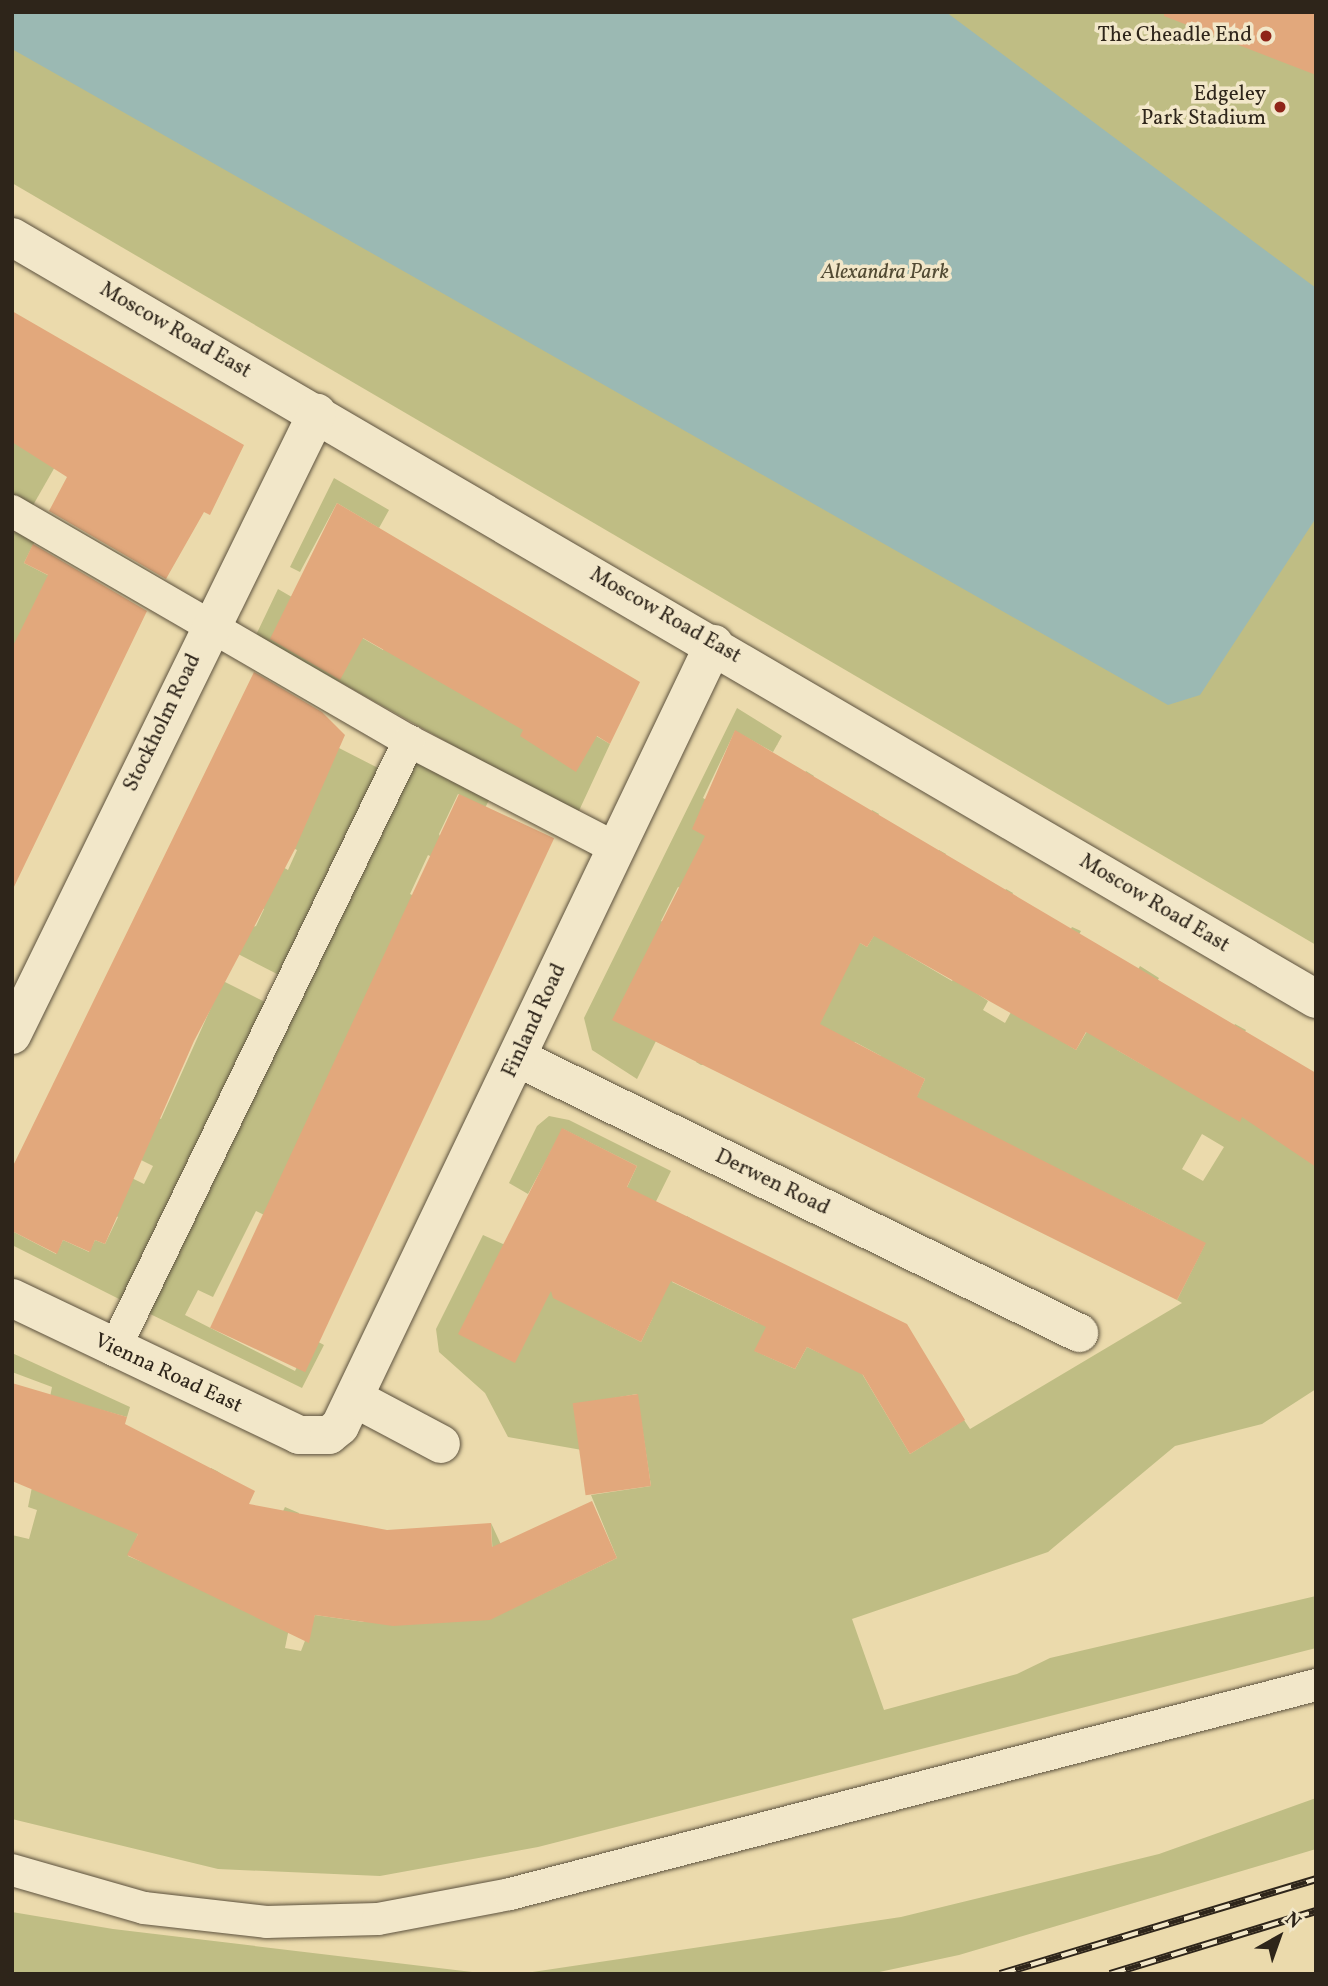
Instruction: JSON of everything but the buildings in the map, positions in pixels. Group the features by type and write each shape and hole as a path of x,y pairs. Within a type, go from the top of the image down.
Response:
{"street":[{"name":"Moscow Road East","path":"12,237 714,643 1316,999"},
{"name":"Stockholm Road","path":"12,1034 211,623 317,413"},
{"name":"Finland Road","path":"329,1435 356,1399 714,643"},
{"name":"Derwen Road","path":"518,1058 1019,1319 1079,1333"},
{"name":"Vienna Road East","path":"12,1297 114,1350 299,1435 329,1435"},
{"path":"356,1399 441,1444"}],"lane":[{"path":"12,510 211,623 409,741 617,849"},
{"path":"114,1350 409,741"},
{"path":"12,1870 145,1908 267,1922 378,1919 510,1894 1316,1685"}],"green space":[{"name":"Alexandra Park","path":"12,12 1316,12 1316,945 12,183"},
{"path":"12,429 72,437 32,507 12,496"},
{"path":"334,478 389,510 379,528 337,503 300,572 290,567"},
{"path":"23,531 36,539 24,563 75,589 12,659 12,533"},
{"path":"278,589 383,650 400,622 610,744 577,815 256,635"},
{"path":"737,708 782,736 773,752 735,731 703,798 769,835 806,771 814,776 777,838 836,872 872,810 879,814 844,876 848,936 867,947 891,907 901,912 939,850 946,854 910,916 906,954 952,981 1006,889 1013,893 977,956 973,991 988,1001 983,1010 1005,1023 1026,985 1036,990 1072,927 1081,931 1046,992 1057,1038 1076,1050 1093,1021 1104,1027 1140,966 1159,978 1117,1050 1150,1069 1206,1072 1235,1024 1246,1030 1216,1078 1316,1167 1316,1389 1262,1424 1175,1446 1048,1552 852,1619 884,1710 1017,1674 1050,1658 1316,1596 1316,1648 538,1847 380,1876 218,1869 12,1819 12,1535 29,1539 37,1510 28,1507 52,1387 12,1372 12,1353 130,1407 127,1417 98,1409 138,1534 128,1556 142,1562 178,1534 211,1468 223,1475 188,1542 237,1607 285,1507 299,1513 282,1585 297,1589 285,1648 301,1651 315,1615 364,1622 354,1599 366,1526 495,1594 491,1523 524,1594 536,1597 617,1558 591,1495 651,1486 637,1394 574,1405 582,1450 508,1437 485,1393 439,1352 436,1329 483,1235 503,1244 616,1211 637,1166 563,1129 528,1194 509,1183 537,1126 549,1116 569,1120 671,1171 634,1246 665,1262 687,1216 700,1224 672,1282 758,1323 786,1266 795,1271 755,1351 795,1369 807,1347 861,1372 910,1454 964,1420 970,1429 1182,1303 1177,1300 1205,1244 1124,1202 888,1157 925,1079 885,1059 871,1078 881,1056 855,1042 701,1065 696,1062 725,1007 656,1041 637,1079 592,1050 584,1018","holes":["678,887 690,893 705,946 661,921","1202,1134 1224,1147 1203,1181 1182,1169","653,1317 641,1342 602,1322"]},
{"path":"339,748 382,770 281,976 209,939 256,926 264,909 232,893 279,865 288,870 297,850 260,831"},
{"path":"423,761 491,796 485,808 458,794 439,834 456,869 428,855 410,894 437,907 283,1224 256,1211 213,1297 198,1290 185,1315 295,1371 311,1338 324,1345 302,1388 146,1312 412,765"},
{"path":"223,981 267,1003 123,1301 12,1245 12,1231 56,1254 63,1240 89,1252 95,1240 105,1244 118,1217 110,1213 101,1163 144,1184 153,1166 137,1158 128,1104 161,1119"},
{"path":"1316,1798 1316,1849 959,1955 870,1974 519,1974 901,1917 1159,1854"},
{"path":"12,1912 113,1929 489,1974 12,1974"}],"water":[{"name":"Alexandra Park","path":"12,12 946,12 1316,288 1316,518 1200,695 1168,705 12,49"}],"railway":[{"path":"1000,1974 1316,1879"},
{"path":"1110,1974 1316,1911"}],"place":[{"name":"The Cheadle End","path":"1266,36"},
{"name":"Edgeley Park Stadium","path":"1280,107"}]}
